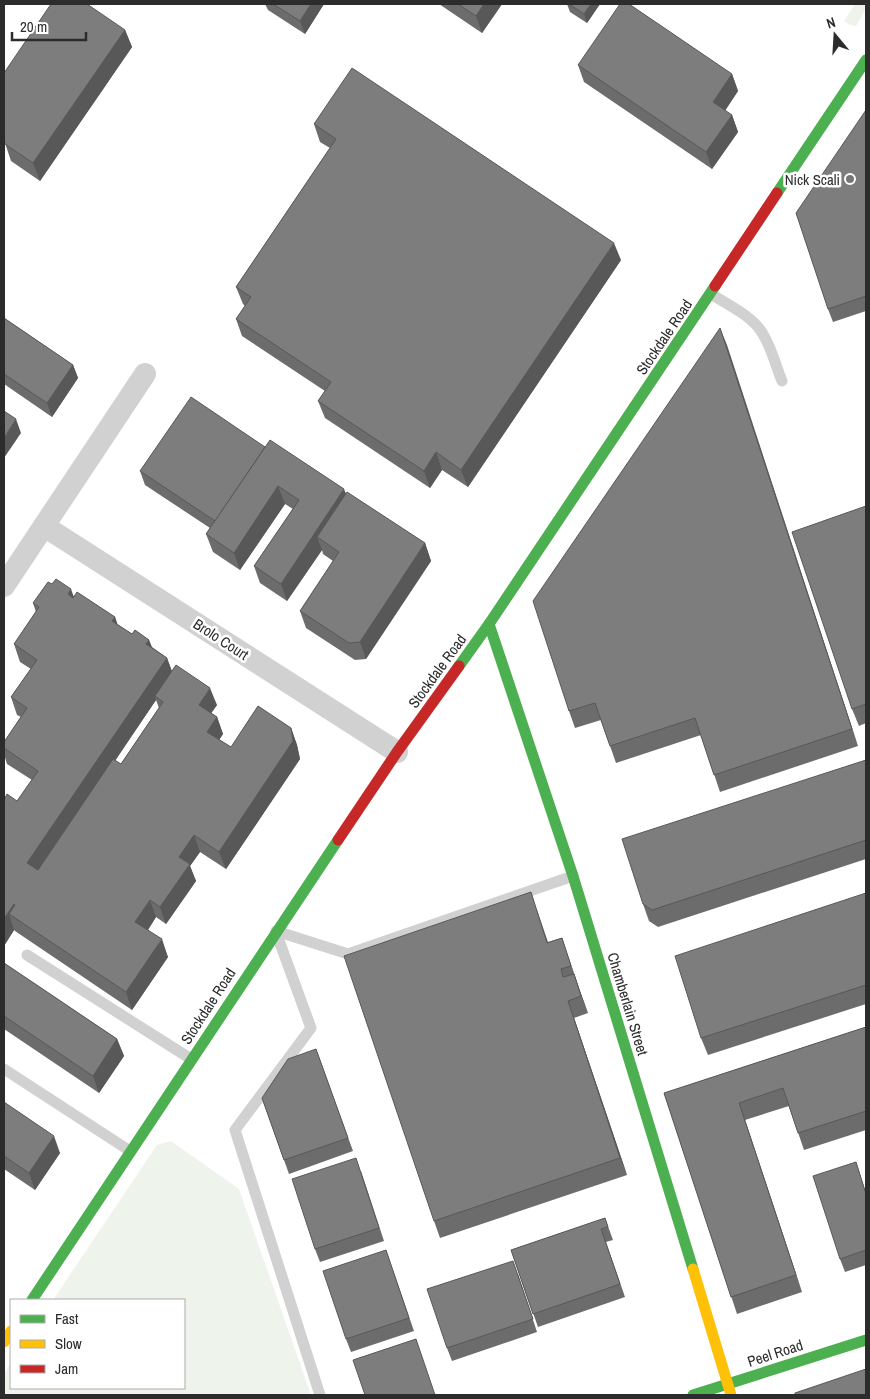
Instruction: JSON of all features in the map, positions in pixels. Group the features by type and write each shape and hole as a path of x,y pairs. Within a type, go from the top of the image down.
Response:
{"street":[{"name":"Stockdale Road","path":"33,1299 276,931 397,752 489,624 864,68"},
{"path":"4,586 145,374"},
{"name":"Brolo Court","path":"44,526 397,752"},
{"name":"Chamberlain Street","path":"489,624 573,876 731,1395"},
{"name":"Peel Road","path":"693,1395 866,1340"}],"lane":[{"path":"711,294 748,318 759,328 766,339 782,381"},
{"path":"276,931 348,954 573,876"},
{"path":"276,931 311,1028 235,1130 320,1395"},
{"path":"27,954 191,1058"},
{"path":"4,1069 130,1151"}],"shaded area":[{"path":"855,4 866,4 866,8 856,26 844,21"},
{"path":"171,1141 239,1189 311,1395 4,1395 4,1374 10,1364 10,1389 185,1389 185,1299 54,1299 157,1145"}],"building":[{"path":"51,4 87,4 125,30 33,163 5,144 4,73"},
{"path":"273,4 311,4 300,21"},
{"path":"458,4 484,4 476,16"},
{"path":"569,4 591,4 584,14"},
{"path":"620,4 629,4 732,74 713,102 732,115 706,152 578,65"},
{"path":"352,68 614,243 461,470 436,452 424,471 318,401 331,382 236,319 251,297 236,287 336,139 314,124"},
{"name":"Nick Scali","path":"866,110 866,296 828,309 796,213"},
{"path":"4,318 73,365 47,403 4,374"},
{"path":"720,328 852,729 714,775 695,718 610,746 595,703 569,711 533,601"},
{"path":"191,397 265,447 215,521 140,471"},
{"path":"4,411 16,419 4,438"},
{"path":"270,440 344,489 281,584 254,566 299,500 278,486 234,553 206,534"},
{"path":"347,492 425,543 360,642 349,643 300,611 339,552 317,537"},
{"path":"866,506 866,704 852,709 792,532"},
{"path":"56,579 71,589 68,594 73,598 77,592 115,617 112,621 132,634 135,630 149,640 146,644 167,658 27,863 38,870 113,759 121,764 163,702 155,696 176,665 210,688 199,705 217,717 207,732 231,747 258,706 291,728 293,741 219,852 194,835 179,857 190,864 160,907 150,900 135,922 162,939 126,992 9,914 14,904 4,919 4,800 7,794 17,801 38,771 4,748 4,742 27,708 11,697 37,660 14,644 39,607 33,603 48,582 52,584"},
{"path":"866,760 866,840 652,910 643,904 622,839"},
{"path":"531,892 547,943 562,938 571,966 561,969 563,977 574,974 581,996 568,1001 620,1158 434,1221 344,956"},
{"path":"866,893 866,985 701,1038 675,956"},
{"path":"4,963 117,1039 93,1076 4,1016"},
{"path":"866,1027 866,1111 798,1133 783,1088 739,1103 796,1275 731,1297 664,1093"},
{"path":"316,1049 348,1138 284,1160 262,1098 288,1059"},
{"path":"4,1102 54,1136 29,1173 4,1156"},
{"path":"356,1158 379,1228 315,1249 292,1179"},
{"path":"856,1162 866,1194 866,1250 840,1259 813,1176"},
{"path":"605,1218 608,1227 601,1229 620,1284 533,1314 511,1250"},
{"path":"386,1250 409,1318 346,1339 323,1271"},
{"path":"513,1261 533,1319 447,1348 427,1289"},
{"path":"416,1339 435,1395 365,1395 353,1360"},
{"path":"866,1369 866,1395 795,1395 795,1393"}],"traffic: fast":[{"path":"777,193 866,60"},
{"path":"459,666 715,286"},
{"path":"489,624 573,876 693,1269"},
{"path":"33,1299 338,840"},
{"path":"693,1395 866,1340"}],"traffic: slow":[{"path":"693,1269 731,1395"},
{"path":"4,1342 10,1333"}],"traffic: jam":[{"path":"715,286 777,193"},
{"path":"338,840 397,752 459,666"}],"place":[{"name":"Nick Scali","path":"850,179"}]}
